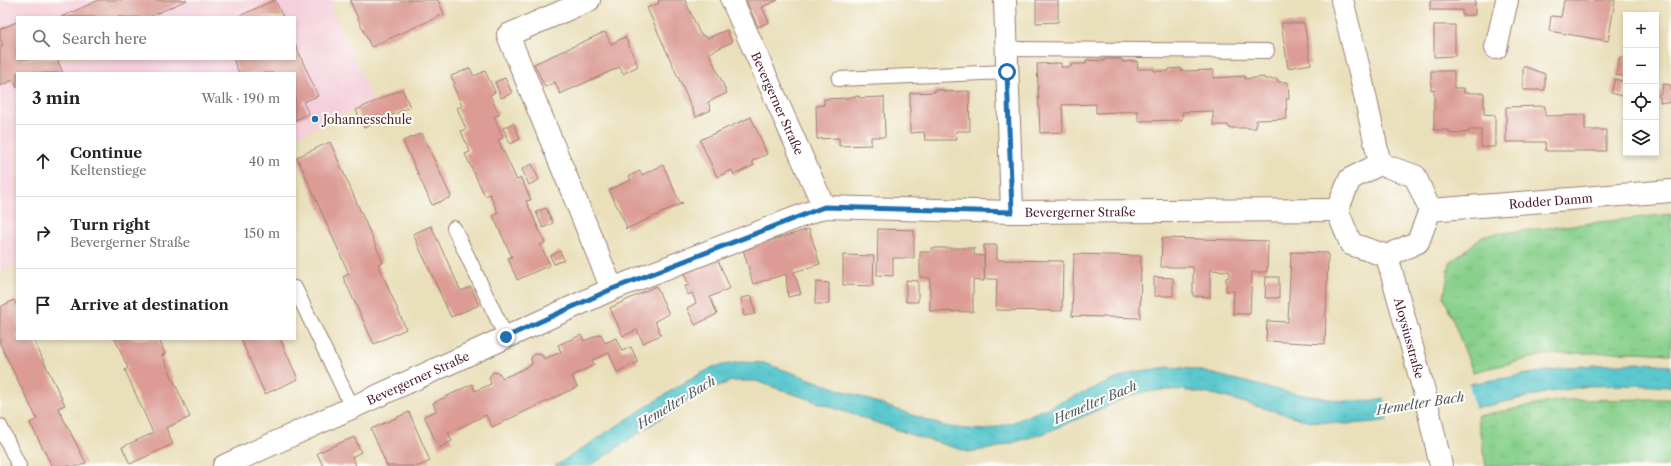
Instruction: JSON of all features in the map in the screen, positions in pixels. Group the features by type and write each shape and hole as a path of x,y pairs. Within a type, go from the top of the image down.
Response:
{"street":[{"path":"589,0 508,35 612,289"},
{"name":"Bevergerner Straße","path":"732,0 824,207"},
{"path":"1005,0 1012,212"},
{"path":"1342,0 1380,164"},
{"path":"1496,48 1507,0"},
{"path":"1380,164 1415,176 1430,210 1418,242 1387,256 1352,244 1337,210 1350,179 1380,164"},
{"name":"Rodder Damm","path":"1430,210 1671,191"},
{"name":"Bevergerner Straße","path":"224,466 612,289 824,207 1012,212 1337,210"},
{"name":"Aloysiusstraße","path":"1387,256 1424,391 1441,466"}],"lane":[{"path":"1007,49 1267,51"},
{"path":"839,79 1007,72"},
{"path":"454,228 506,337"},
{"path":"296,290 352,408"},
{"path":"0,426 19,466"}],"shaded area":[{"name":"Johannesschule","path":"0,0 337,0 330,4 373,101 296,137 296,72 16,72 16,263 0,271"}],"green space":[{"path":"1671,214 1671,354 1635,352 1549,354 1473,372 1444,297 1450,263 1485,235"},
{"path":"1561,400 1671,400 1671,466 1486,466 1477,416"}],"water":[{"name":"Hemelter Bach","path":"739,362 764,363 944,426 985,430 1011,423 1133,372 1170,367 1193,369 1286,392 1342,401 1373,400 1577,366 1642,363 1671,365 1671,387 1637,385 1588,386 1545,393 1487,406 1376,422 1346,424 1309,421 1217,395 1181,390 1160,390 1135,394 1045,433 995,448 969,452 918,437 756,381 732,381 703,391 590,466 555,466 677,387 713,367"}],"pier":[{"path":"1469,383 1475,409 1388,422 1384,397"}],"building":[{"path":"99,0 187,0 151,16 63,16"},
{"path":"275,0 283,16 239,16"},
{"path":"438,0 444,14 371,47 350,1"},
{"path":"658,0 685,0 700,34 708,38 727,30 732,42 709,53 727,93 708,102 711,110 696,117 647,8 659,3"},
{"path":"746,0 778,0 762,7 769,22 758,27"},
{"path":"1036,0 1058,0 1058,22 1036,23"},
{"path":"1430,0 1475,0 1475,15 1462,15 1462,10 1430,10"},
{"path":"1564,0 1615,0 1608,41 1549,31 1551,16 1561,17"},
{"path":"16,22 16,60 57,60 63,72 16,72 16,86 13,80 0,86 0,46 3,45 0,39 0,29"},
{"path":"1281,23 1304,23 1311,64 1288,68"},
{"path":"1434,25 1455,25 1455,56 1434,57"},
{"path":"605,32 611,44 625,37 638,66 623,74 620,67 560,94 555,82 545,87 534,64"},
{"path":"296,46 318,96 303,102 309,114 296,120 296,72 239,72 233,60 296,60"},
{"path":"1620,57 1623,58 1623,76 1616,75"},
{"path":"1104,59 1122,59 1122,62 1137,61 1138,69 1154,69 1154,71 1169,71 1169,69 1181,68 1181,71 1213,70 1213,78 1245,76 1245,79 1264,77 1264,79 1278,79 1278,82 1288,82 1289,99 1286,99 1287,119 1256,120 1256,128 1229,128 1228,125 1213,125 1213,111 1182,112 1182,120 1138,121 1138,111 1096,113 1096,104 1062,105 1063,132 1040,133 1037,64 1061,63 1061,67 1071,67 1071,64 1086,64 1086,60 1104,61"},
{"path":"1523,66 1545,74 1545,90 1523,90"},
{"path":"470,68 474,76 485,71 495,92 490,95 499,115 494,117 503,138 498,140 517,180 521,178 531,200 526,201 545,243 540,245 550,265 517,280 508,258 512,257 493,216 498,213 490,194 485,196 465,154 470,152 461,131 466,129 457,108 462,106 453,85 455,84 451,76"},
{"path":"1431,71 1454,71 1454,88 1464,88 1464,93 1484,93 1484,114 1495,115 1495,147 1481,147 1481,130 1469,130 1469,132 1457,134 1449,133 1449,130 1434,130 1434,89 1431,90"},
{"path":"505,78 512,93 501,98 495,82"},
{"path":"1615,79 1623,81 1622,96 1611,93"},
{"path":"1663,84 1671,85 1671,103 1660,102 1659,94 1662,92"},
{"path":"402,89 410,107 364,128 356,110"},
{"path":"934,90 944,90 944,92 969,91 970,131 956,131 957,140 925,140 924,132 910,133 910,93 935,92"},
{"path":"859,96 859,98 884,97 885,137 871,137 871,145 839,146 839,138 817,139 816,106 824,105 824,99"},
{"path":"1545,106 1545,116 1585,115 1585,130 1606,130 1606,151 1546,151 1545,142 1506,142 1506,107"},
{"path":"751,117 767,154 752,161 754,165 734,175 732,170 717,177 700,140"},
{"path":"513,123 520,139 510,144 503,128"},
{"path":"422,133 451,197 432,205 403,141"},
{"path":"330,142 383,262 378,264 406,329 374,344 343,277 349,274 297,157"},
{"path":"532,164 539,180 529,185 522,169"},
{"path":"663,165 680,203 683,203 626,229 625,228 627,227 609,190 631,180 629,176 640,171 642,175"},
{"path":"546,208 553,223 543,228 536,212"},
{"path":"431,226 461,291 471,287 479,305 451,317 413,234"},
{"path":"809,229 820,264 794,272 801,294 788,297 786,274 753,284 743,249"},
{"path":"878,229 914,230 914,258 893,258 893,276 877,275"},
{"path":"1162,238 1268,241 1267,272 1252,272 1250,314 1233,314 1234,291 1226,291 1226,278 1229,277 1229,271 1210,270 1210,297 1193,296 1193,267 1161,267"},
{"path":"984,245 997,245 997,260 1063,261 1062,311 996,310 997,279 985,279"},
{"path":"931,248 974,248 974,255 984,256 984,281 973,280 973,312 930,311 930,278 920,277 920,252 931,252"},
{"path":"560,251 564,260 554,264 550,256"},
{"path":"1291,252 1328,253 1325,344 1266,341 1267,321 1288,322"},
{"path":"1074,254 1141,256 1140,318 1072,316"},
{"path":"843,255 874,256 873,286 843,285"},
{"path":"717,258 730,288 710,297 717,314 695,325 687,308 696,303 692,293 688,295 685,286 689,285 684,274"},
{"path":"1154,277 1173,278 1173,296 1154,296"},
{"path":"1266,277 1279,277 1279,298 1265,298"},
{"path":"906,280 918,281 918,302 906,302"},
{"path":"816,282 829,283 829,304 815,304"},
{"path":"656,286 669,314 655,321 661,335 643,343 637,330 623,336 610,308"},
{"path":"752,296 755,314 744,316 741,298"},
{"path":"14,300 16,304 16,340 33,340 65,405 58,408 86,463 79,466 52,466 30,423 37,419 0,344 0,307"},
{"path":"601,334 605,343 616,338 622,351 631,347 638,362 617,372 609,353 592,360 594,365 572,376 577,387 492,427 486,415 448,433 452,441 439,448 424,416 436,411 433,403 472,384 475,391 491,384 489,377 493,372 499,373 503,378 517,372 532,364 531,358 535,354 542,355 544,359 561,352 558,345 581,335 584,341"},
{"path":"115,340 159,340 165,354 162,355 190,417 166,428 173,444 130,464 122,447 153,433 125,370 128,368"},
{"path":"241,340 280,340 298,379 265,394"},
{"path":"409,412 430,461 419,466 387,466 371,429"},
{"path":"354,437 361,452 352,457 356,466 323,466 317,453"}],"place":[{"name":"Johannesschule","path":"315,119"}],"route":[{"path":"506,337 612,289 824,207 1012,212 1007,72"}]}
